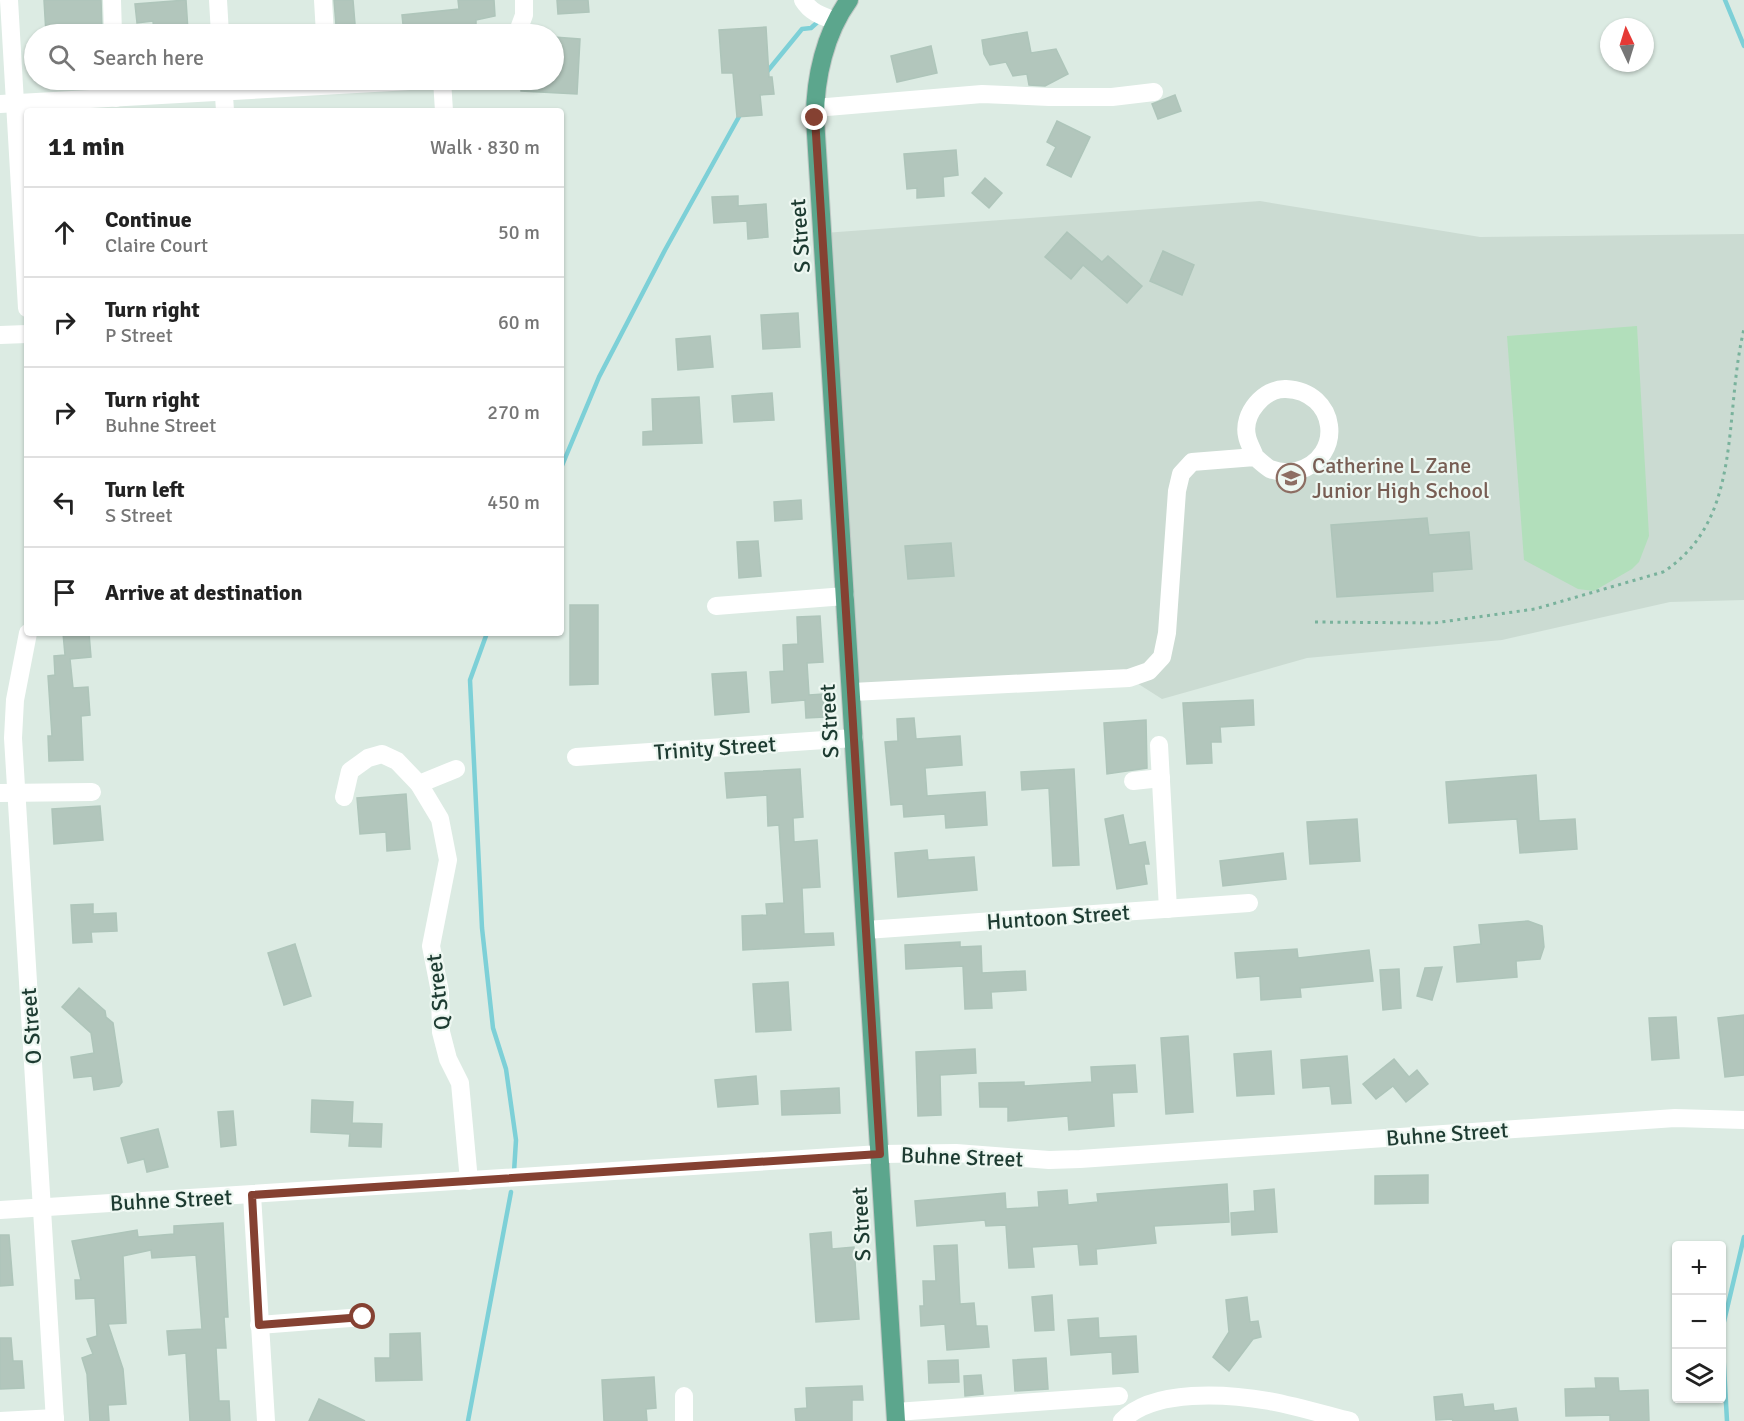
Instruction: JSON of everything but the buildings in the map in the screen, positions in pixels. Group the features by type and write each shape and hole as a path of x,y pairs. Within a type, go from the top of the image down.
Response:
{"main road":[{"name":"S Street","path":"849,0 836,21 820,69 815,108 896,1416"}],"street":[{"path":"9,0 8,104 24,276"},
{"path":"112,0 113,24"},
{"path":"218,0 219,24"},
{"path":"323,0 324,24"},
{"path":"521,24 524,15 524,0"},
{"path":"803,0 807,7 816,14 836,21"},
{"path":"116,90 116,98"},
{"path":"8,104 116,98 187,90"},
{"path":"223,90 225,108"},
{"path":"443,90 444,108"},
{"path":"815,108 982,94 1049,97 1112,96 1154,92"},
{"path":"0,335 24,334"},
{"path":"852,692 1129,678 1149,671 1162,657 1167,633 1177,491 1181,474 1192,462 1256,457 1270,469 1289,473 1308,468 1318,460 1328,444 1330,425 1323,408 1316,399 1300,390 1282,389 1265,395 1259,400 1249,415 1246,434 1256,457"},
{"path":"716,606 845,596"},
{"name":"O Street","path":"27,636 13,715 8,792 42,1208 55,1419"},
{"name":"Trinity Street","path":"576,757 854,738"},
{"path":"1159,745 1168,909"},
{"name":"Q Street","path":"344,797 350,771 368,758 382,754 397,761 419,784 440,819 448,860 431,946 440,992 441,1032 448,1059 460,1083 469,1181"},
{"path":"419,784 456,769"},
{"path":"1133,781 1161,778"},
{"path":"8,792 92,792"},
{"name":"Huntoon Street","path":"866,930 1249,903"},
{"name":"Buhne Street","path":"0,1210 880,1154 956,1153 1080,1160 1675,1118 1744,1120"},
{"path":"252,1195 266,1421"},
{"path":"259,1325 363,1317"},
{"path":"684,1396 684,1421"},
{"path":"896,1416 1119,1396"},
{"path":"1122,1421 1148,1404 1165,1399 1201,1397 1269,1401 1350,1421"},
{"path":"0,1421 55,1419"}],"path":[{"path":"1733,451 1739,348 1744,328"},
{"path":"1315,622 1434,623 1535,609 1663,572 1679,564 1696,548"}],"shaded area":[{"name":"Catherine L Zane Junior High School","path":"1260,201 1480,237 1744,234 1744,600 1670,602 1502,640 1307,658 1162,699 1129,678 852,692 824,233"}],"green space":[{"path":"1637,326 1649,536 1639,562 1632,569 1594,591 1578,589 1524,560 1507,336"}],"waterway":[{"path":"1725,0 1744,46"},
{"path":"766,73 802,29 811,28 821,19"},
{"path":"564,461 599,377 665,250 741,113"},
{"path":"486,636 470,680 482,928 493,1028 506,1069 516,1140 514,1172"},
{"path":"468,1421 511,1192"},
{"path":"1727,1421 1722,1330 1744,1237"}],"place":[{"name":"Catherine L Zane Junior High School","path":"1291,478"}],"route":[{"path":"363,1317 259,1325 252,1195 880,1154 815,118"}]}
